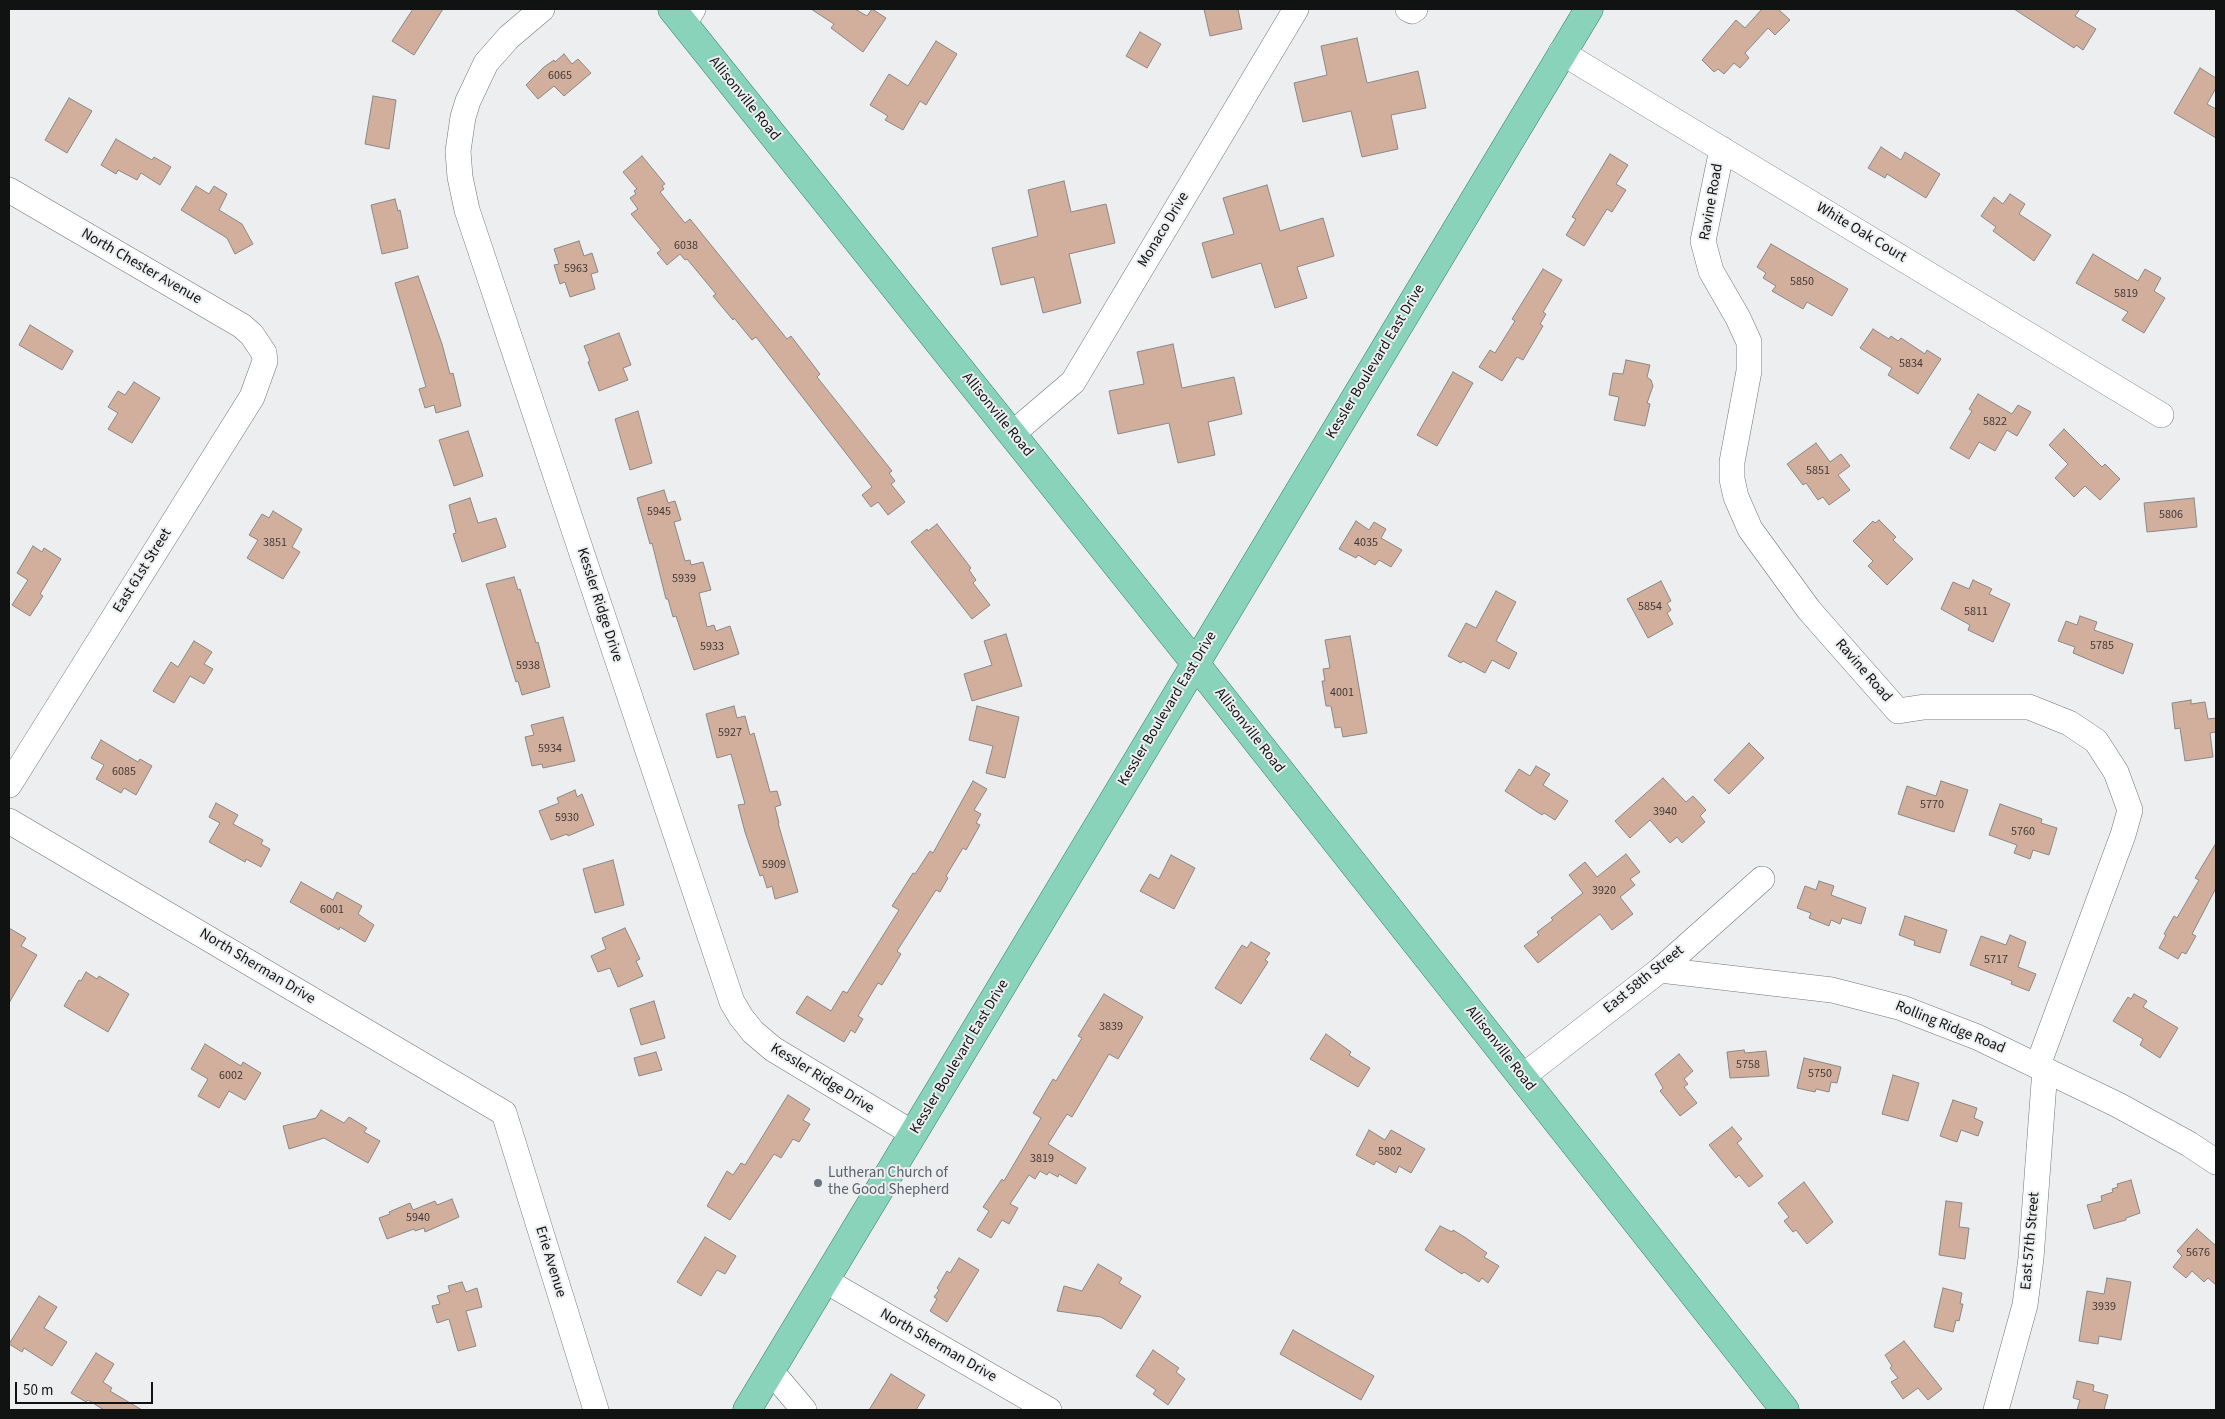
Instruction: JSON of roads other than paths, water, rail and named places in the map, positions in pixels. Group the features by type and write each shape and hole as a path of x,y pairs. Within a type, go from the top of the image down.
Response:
{"main road":[{"name":"Kessler Boulevard East Drive","path":"747,1410 1589,9"},
{"name":"Allisonville Road","path":"683,14 1012,434 1785,1410"}],"street":[{"name":"Kessler Ridge Drive","path":"542,9 521,26 486,63 468,101 463,117 458,151 460,177 467,210 732,1002 753,1032 773,1049 914,1134"},
{"name":"Monaco Drive","path":"1012,434 1073,382 1296,9"},
{"path":"1408,9 1412,12 1415,9"},
{"name":"White Oak Court","path":"1562,52 2161,415"},
{"name":"Ravine Road","path":"1722,149 1702,241 1711,271 1738,318 1749,342 1749,371 1732,462 1732,479 1736,497 1750,529 1809,610 1898,711 1924,707 2028,707 2069,723 2096,741 2116,772 2130,810 2041,1067"},
{"name":"North Chester Avenue","path":"9,190 242,326 252,335 264,353"},
{"name":"East 61st Street","path":"9,785 252,397 263,370 264,353"},
{"name":"North Sherman Drive","path":"9,821 504,1113"},
{"name":"East 58th Street","path":"1522,1077 1660,970 1762,879"},
{"name":"Rolling Ridge Road","path":"1660,970 1832,990 1876,1000 1936,1020 2118,1104 2189,1144 2216,1162"},
{"name":"East 57th Street","path":"1996,1410 2025,1305 2031,1258 2041,1067"},
{"name":"Erie Avenue","path":"504,1113 596,1410"},
{"name":"North Sherman Drive","path":"826,1281 1050,1410"},
{"path":"771,1371 804,1410"}],"place":[{"name":"Lutheran Church of the Good Shepherd","path":"818,1183"}]}
